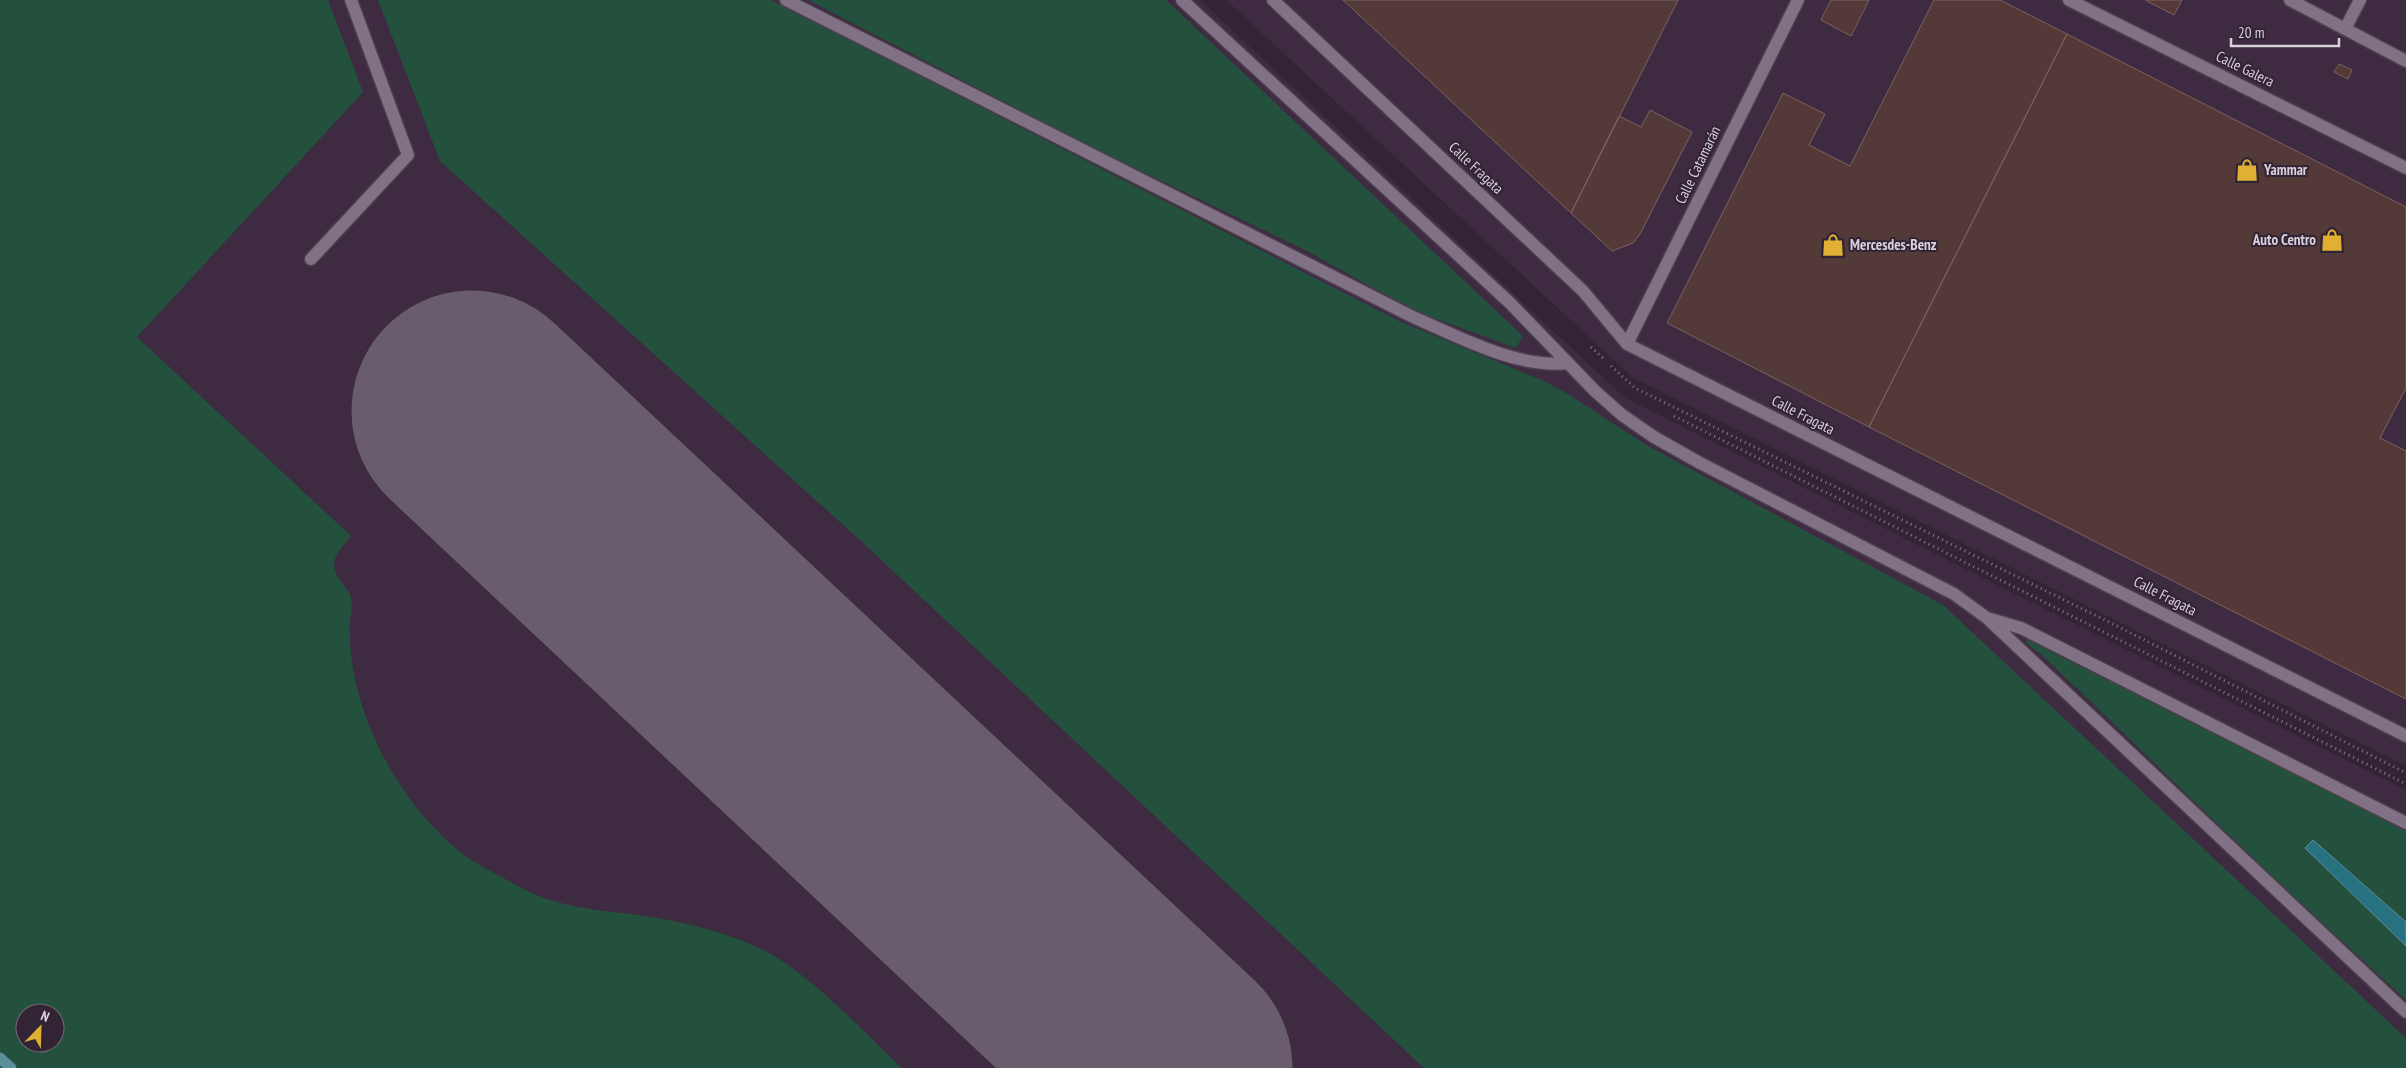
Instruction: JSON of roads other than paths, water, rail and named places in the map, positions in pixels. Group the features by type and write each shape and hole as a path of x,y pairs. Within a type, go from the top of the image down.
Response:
{"street":[{"path":"310,259 408,155 351,0"},
{"path":"786,0 1166,194 1413,317 1512,357 1543,365 1568,363"},
{"path":"1182,0 1510,303 1616,409 1654,437 1773,502 1914,572 1954,594 1987,618 2406,1012"},
{"name":"Calle Fragata","path":"1273,0 1583,291 1627,344 2406,736"},
{"name":"Calle Catamarán","path":"1627,344 1798,0"},
{"name":"Calle Galera","path":"2069,0 2406,168"},
{"path":"2290,0 2406,61"},
{"path":"2345,29 2360,0"},
{"path":"1987,618 2021,628 2406,824"}],"water":[{"path":"2313,840 2406,922 2406,946 2305,848"}],"waterway":[{"path":"0,1058 11,1068"}],"place":[{"name":"Yammar","path":"2247,170"},
{"name":"Auto Centro","path":"2332,240"},
{"name":"Mercesdes-Benz","path":"1833,245"}]}
